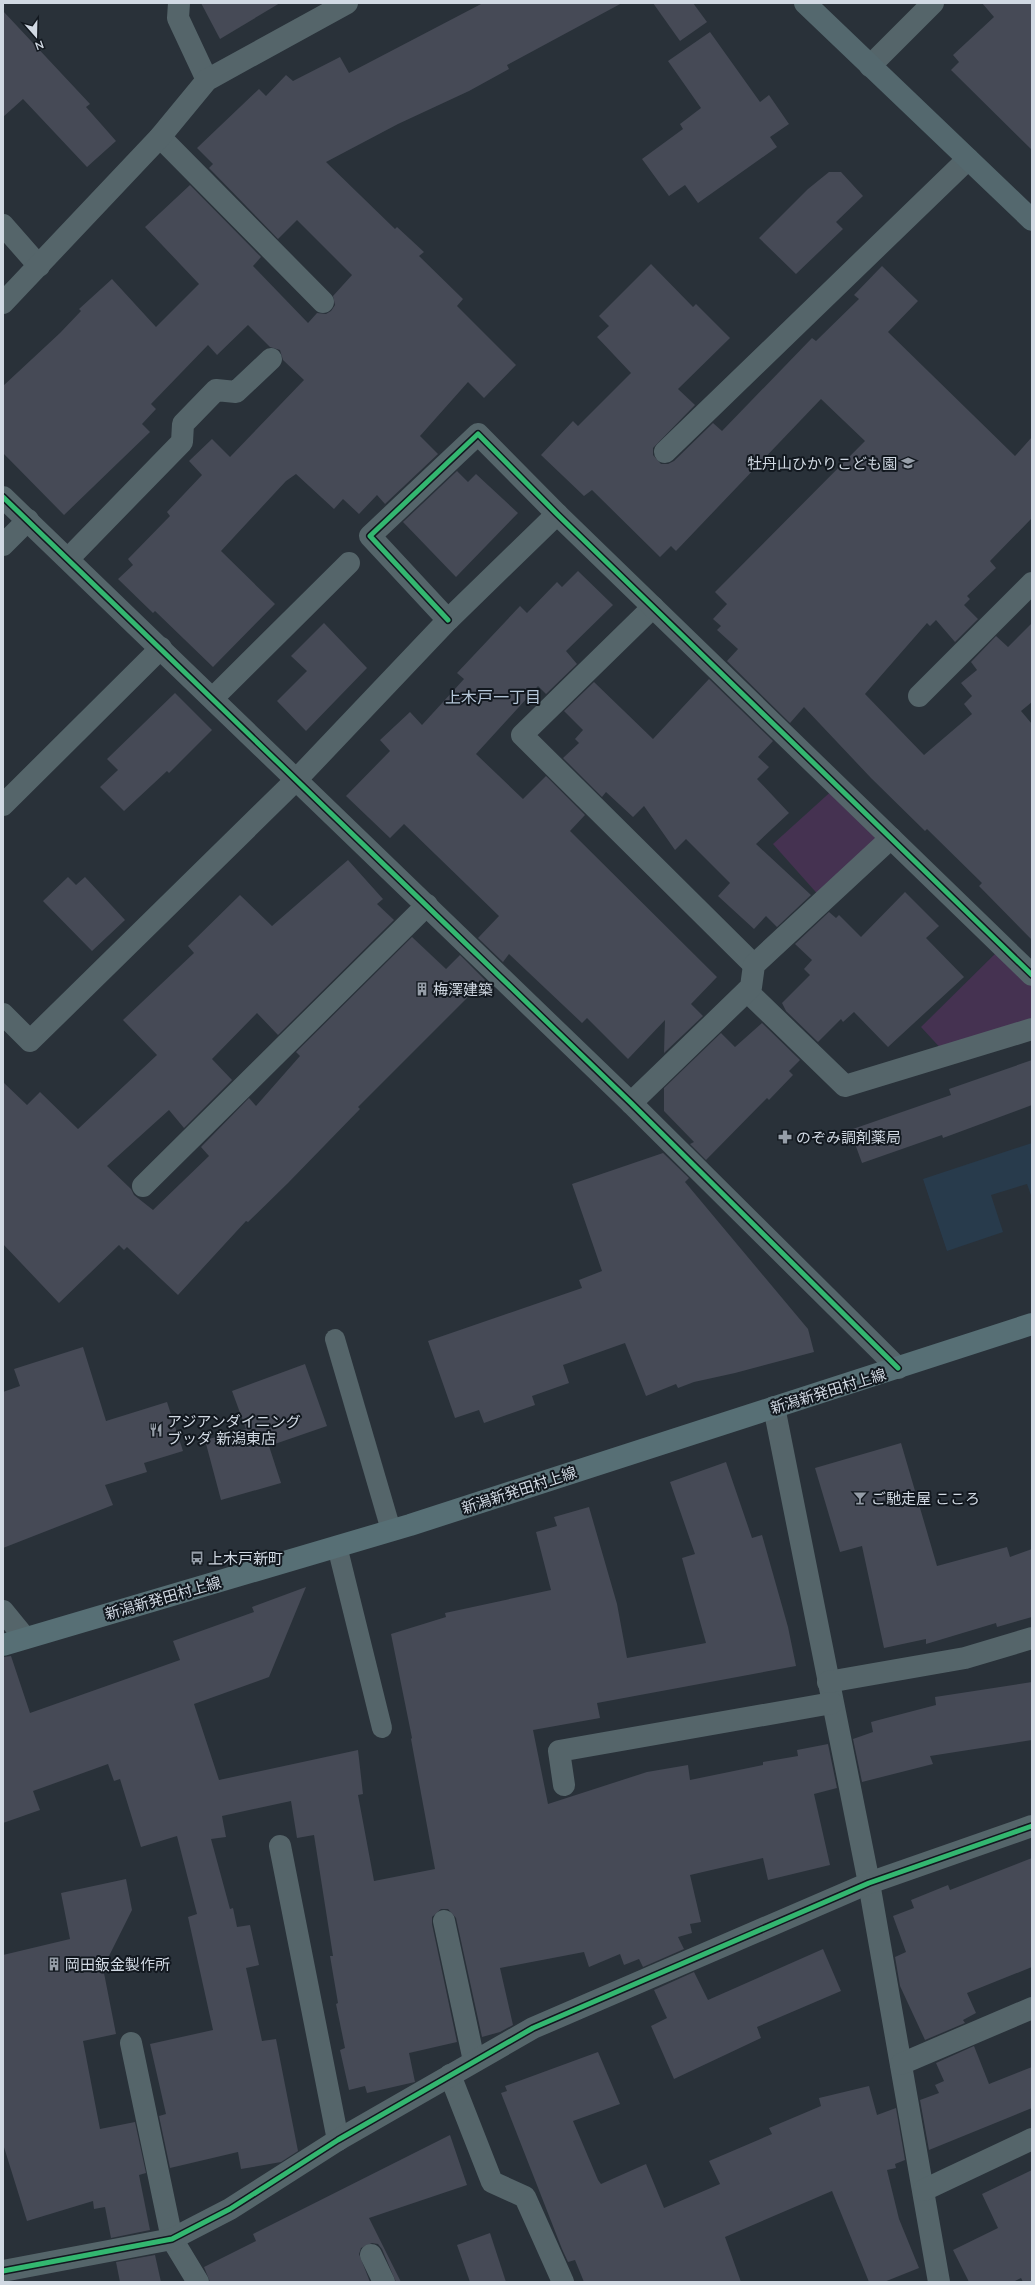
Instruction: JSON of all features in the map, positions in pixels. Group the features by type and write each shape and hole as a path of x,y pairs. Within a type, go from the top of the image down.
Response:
{"main road":[{"name":"新潟新発田村上線","path":"3,1645 391,1530 1032,1324"}],"street":[{"path":"179,3 178,18 207,80"},
{"path":"3,303 160,137 207,80 347,3"},
{"path":"805,3 1032,220"},
{"path":"870,66 933,3"},
{"path":"160,137 322,302"},
{"path":"664,452 968,160"},
{"path":"3,225 39,266"},
{"path":"68,559 182,442 183,424 216,390 236,392 271,359"},
{"path":"448,620 370,536 478,434 557,514 1032,974"},
{"path":"3,496 631,1103 898,1368"},
{"path":"3,1014 30,1041 297,779 448,620 557,514"},
{"path":"3,545 28,520"},
{"path":"213,698 349,563"},
{"path":"919,696 1032,583"},
{"path":"653,607 522,735 754,965"},
{"path":"3,805 161,648"},
{"path":"631,1103 751,987 754,965 891,838"},
{"path":"143,1186 427,905"},
{"path":"747,990 845,1086 1032,1029"},
{"path":"774,1407 869,1883 939,2282"},
{"path":"3,1611 24,1638"},
{"path":"564,1785 559,1751 830,1693 965,1658 1032,1638"},
{"path":"3,2271 172,2239 230,2209 338,2140 533,2028 869,1883 1032,1826"},
{"path":"280,1846 338,2140"},
{"path":"444,1921 474,2061"},
{"path":"901,2064 1032,2008"},
{"path":"131,2043 172,2239 198,2282"},
{"path":"450,2075 492,2182 525,2197 563,2282"},
{"path":"924,2190 1032,2139"},
{"path":"371,2255 384,2282"}],"lane":[{"path":"335,1339 391,1530"},
{"path":"337,1546 382,1728"}],"shaded area":[{"path":"836,787 887,838 822,899 773,844"},
{"path":"1001,948 1032,978 1032,1026 945,1053 921,1027"},
{"path":"1032,1143 1032,1198 1027,1184 991,1195 1003,1232 947,1251 923,1179"}],"building":[{"path":"201,3 280,3 220,39"},
{"path":"483,3 622,3 507,65 509,69 469,91 398,124 326,162 395,229 397,227 424,252 419,256 463,299 457,306 516,365 484,398 468,382 420,436 438,454 385,504 377,495 359,514 343,499 334,509 296,474 286,481 221,551 275,604 213,667 155,611 153,613 118,579 133,565 128,559 170,516 167,512 202,475 189,461 212,439 230,457 304,380 283,360 280,350 270,347 248,325 217,355 208,345 151,404 156,409 142,424 150,432 64,515 3,453 3,386 60,333 81,311 79,309 112,279 156,327 199,284 145,227 190,185 261,257 253,266 308,323 317,313 326,314 331,311 335,305 333,296 352,275 297,220 278,239 209,168 213,164 197,148 259,89 266,96 286,75 293,81 340,57 349,73"},
{"path":"653,3 693,3 707,22 680,41"},
{"path":"982,3 1032,3 1032,150 951,70 959,62 953,55 994,17"},
{"path":"3,11 90,104 86,107 116,141 87,167 23,99 3,117"},
{"path":"710,32 760,102 769,95 789,124 770,137 777,147 698,203 685,185 669,196 642,159 683,129 680,124 701,108 668,61"},
{"path":"829,172 841,172 863,196 836,222 843,229 796,274 759,238 808,189"},
{"path":"651,264 693,307 696,304 730,338 678,389 695,405 653,448 653,455 661,464 668,464 674,461 713,423 722,431 812,338 816,341 859,299 854,295 882,266 918,301 888,332 1015,456 1032,437 1032,518 990,561 996,568 967,596 970,599 964,605 978,619 955,642 936,620 930,626 927,623 865,694 924,755 972,714 964,704 972,696 961,683 977,670 971,662 996,636 1008,647 1032,623 1032,702 1021,711 1032,724 1032,940 979,886 982,883 927,829 925,831 871,778 804,707 790,723 727,661 738,649 717,630 721,626 713,619 727,604 715,592 865,441 821,399 676,551 671,546 660,557 592,490 584,496 541,455 573,421 578,426 631,373 597,337 609,326 599,316"},
{"path":"457,471 468,482 476,474 518,513 456,577 403,522"},
{"path":"578,571 613,605 566,651 577,664 546,694 538,686 476,754 523,799 546,776 585,815 570,831 717,977 691,1004 703,1016 664,1053 665,1020 628,1059 587,1018 582,1023 509,954 503,962 478,938 499,916 404,824 390,838 346,796 390,751 380,740 410,712 422,725 464,679 457,673 520,606 527,613 557,582 562,587"},
{"path":"324,623 367,668 306,731 277,701 307,671 291,656"},
{"path":"709,679 773,741 758,757 769,767 757,779 789,813 756,844 811,895 777,927 766,916 754,929 718,896 730,883 686,839 675,850 644,806 633,817 606,792 602,797 563,758 579,743 575,739 583,730 564,711 594,682 653,739"},
{"path":"175,693 212,730 169,773 167,771 124,811 100,787 118,770 107,759"},
{"path":"348,860 383,899 377,904 394,920 278,1035 257,1013 212,1059 232,1080 184,1128 169,1110 107,1166 131,1189 134,1195 153,1210 209,1156 201,1147 249,1098 256,1106 300,1056 296,1052 412,937 446,969 460,955 485,980 358,1107 360,1109 288,1183 248,1222 246,1221 178,1295 127,1247 124,1250 119,1245 59,1303 3,1244 3,1082 27,1105 40,1092 78,1129 157,1055 123,1020 194,953 188,946 240,895 272,926"},
{"path":"68,877 76,885 85,877 125,920 92,951 43,901"},
{"path":"905,892 939,926 926,938 964,977 888,1047 854,1012 843,1022 841,1019 818,1042 786,1011 782,1003 810,975 804,969 812,960 795,944 829,912 836,918 839,915 861,937"},
{"path":"762,1023 800,1060 789,1071 793,1075 769,1100 767,1098 706,1160 690,1144 694,1142 664,1111 664,1088 721,1033 735,1047"},
{"path":"1032,1060 1032,1105 943,1138 942,1135 862,1163 850,1130 951,1095 949,1089"},
{"path":"663,1153 689,1178 685,1182 808,1329 814,1352 735,1373 694,1382 678,1388 676,1384 646,1396 625,1343 563,1365 569,1383 532,1396 535,1405 484,1423 479,1410 455,1418 428,1341 582,1288 579,1280 602,1271 572,1184"},
{"path":"83,1347 106,1421 167,1402 183,1451 144,1463 147,1472 105,1485 113,1505 3,1548 3,1392 20,1386 14,1369"},
{"path":"305,1364 327,1426 269,1446 281,1483 221,1500 205,1440 246,1429 232,1391"},
{"path":"901,1443 937,1566 1007,1547 1010,1557 1032,1549 1032,1617 997,1627 996,1623 926,1644 926,1639 884,1648 862,1546 840,1552 815,1468"},
{"path":"726,1462 752,1538 762,1535 788,1627 796,1666 597,1703 600,1718 533,1730 548,1804 647,1772 688,1765 690,1780 763,1765 763,1762 798,1756 797,1750 828,1744 837,1788 814,1794 830,1865 768,1880 763,1858 690,1875 701,1922 690,1924 692,1933 678,1937 684,1949 643,1967 639,1959 624,1965 620,1954 589,1967 584,1952 500,1968 513,2025 500,2032 482,2037 456,1918 448,1909 441,1909 432,1917 432,1924 457,2042 409,2053 415,2082 367,2093 365,2086 349,2090 340,2050 345,2048 336,2004 338,2003 330,1956 333,1956 314,1835 297,1838 291,1801 222,1816 226,1837 211,1839 230,1909 233,1908 237,1927 250,1925 259,1965 246,1968 262,2041 276,2039 298,2151 281,2162 241,2169 238,2152 170,2168 159,2116 166,2114 150,2044 213,2030 188,1917 197,1914 177,1836 141,1847 120,1779 114,1781 108,1764 33,1791 40,1810 3,1823 3,1657 11,1656 30,1713 180,1660 173,1641 254,1612 252,1607 306,1587 269,1677 194,1704 219,1780 358,1750 363,1794 358,1795 374,1881 435,1869 412,1738 391,1634 446,1617 445,1613 551,1590 536,1532 557,1526 554,1517 589,1507 617,1604 627,1658 706,1643 682,1558 695,1554 670,1482"},
{"path":"1032,1682 1032,1740 930,1756 933,1764 862,1782 853,1739 873,1732 871,1722 936,1705 935,1697"},
{"path":"1032,1858 1032,1967 967,1993 976,2013 963,2020 965,2023 925,2040 900,1986 895,1957 906,1952 893,1916 914,1908 911,1900 948,1885 950,1890"},
{"path":"126,1879 132,1910 103,1968 116,2034 83,2041 100,2129 135,2122 146,2173 139,2175 150,2230 111,2238 105,2207 94,2209 93,2201 27,2221 3,2144 3,1955 70,1939 61,1893"},
{"path":"823,1949 841,1991 757,2027 761,2038 674,2079 651,2026 667,2018 654,1990 694,1972 708,2000"},
{"path":"974,2046 989,2084 1032,2067 1032,2108 929,2150 920,2100 939,2093 935,2085 944,2081 936,2063"},
{"path":"598,2052 620,2104 573,2121 601,2184 646,2164 664,2208 720,2184 709,2161 772,2134 769,2128 821,2106 819,2098 869,2086 877,2115 896,2108 905,2160 895,2164 896,2168 887,2170 899,2219 919,2268 884,2282 869,2282 832,2191 725,2237 741,2282 584,2282 575,2260 568,2262 562,2249 501,2093 507,2091 505,2086"},
{"path":"450,2135 467,2185 369,2218 401,2282 396,2282 382,2249 378,2244 372,2243 361,2248 359,2254 370,2282 210,2282 204,2267 256,2241 253,2234"},
{"path":"1032,2170 1032,2282 1023,2282 1021,2278 1013,2282 969,2282 953,2250 998,2228 982,2194"},
{"path":"490,2233 506,2282 470,2282 457,2245"},
{"path":"155,2255 161,2282 120,2282 116,2262"}],"cycle path":[{"path":"448,620 370,536 478,434 557,514 1032,975"},
{"path":"3,497 631,1103 898,1368"},
{"path":"3,2271 172,2239 230,2209 338,2140 533,2028 869,1883 1032,1826"}],"place":[{"name":"牡丹山ひかりこども園","path":"908,463"},
{"name":"梅澤建築","path":"422,989"},
{"name":"のぞみ調剤薬局","path":"785,1137"},
{"name":"アジアンダイニング ブッダ 新潟東店","path":"156,1430"},
{"name":"ご馳走屋 こころ","path":"860,1498"},
{"name":"上木戸新町","path":"197,1558"},
{"name":"岡田鈑金製作所","path":"54,1964"}],"district":[{"name":"上木戸一丁目","path":"493,697"}]}
